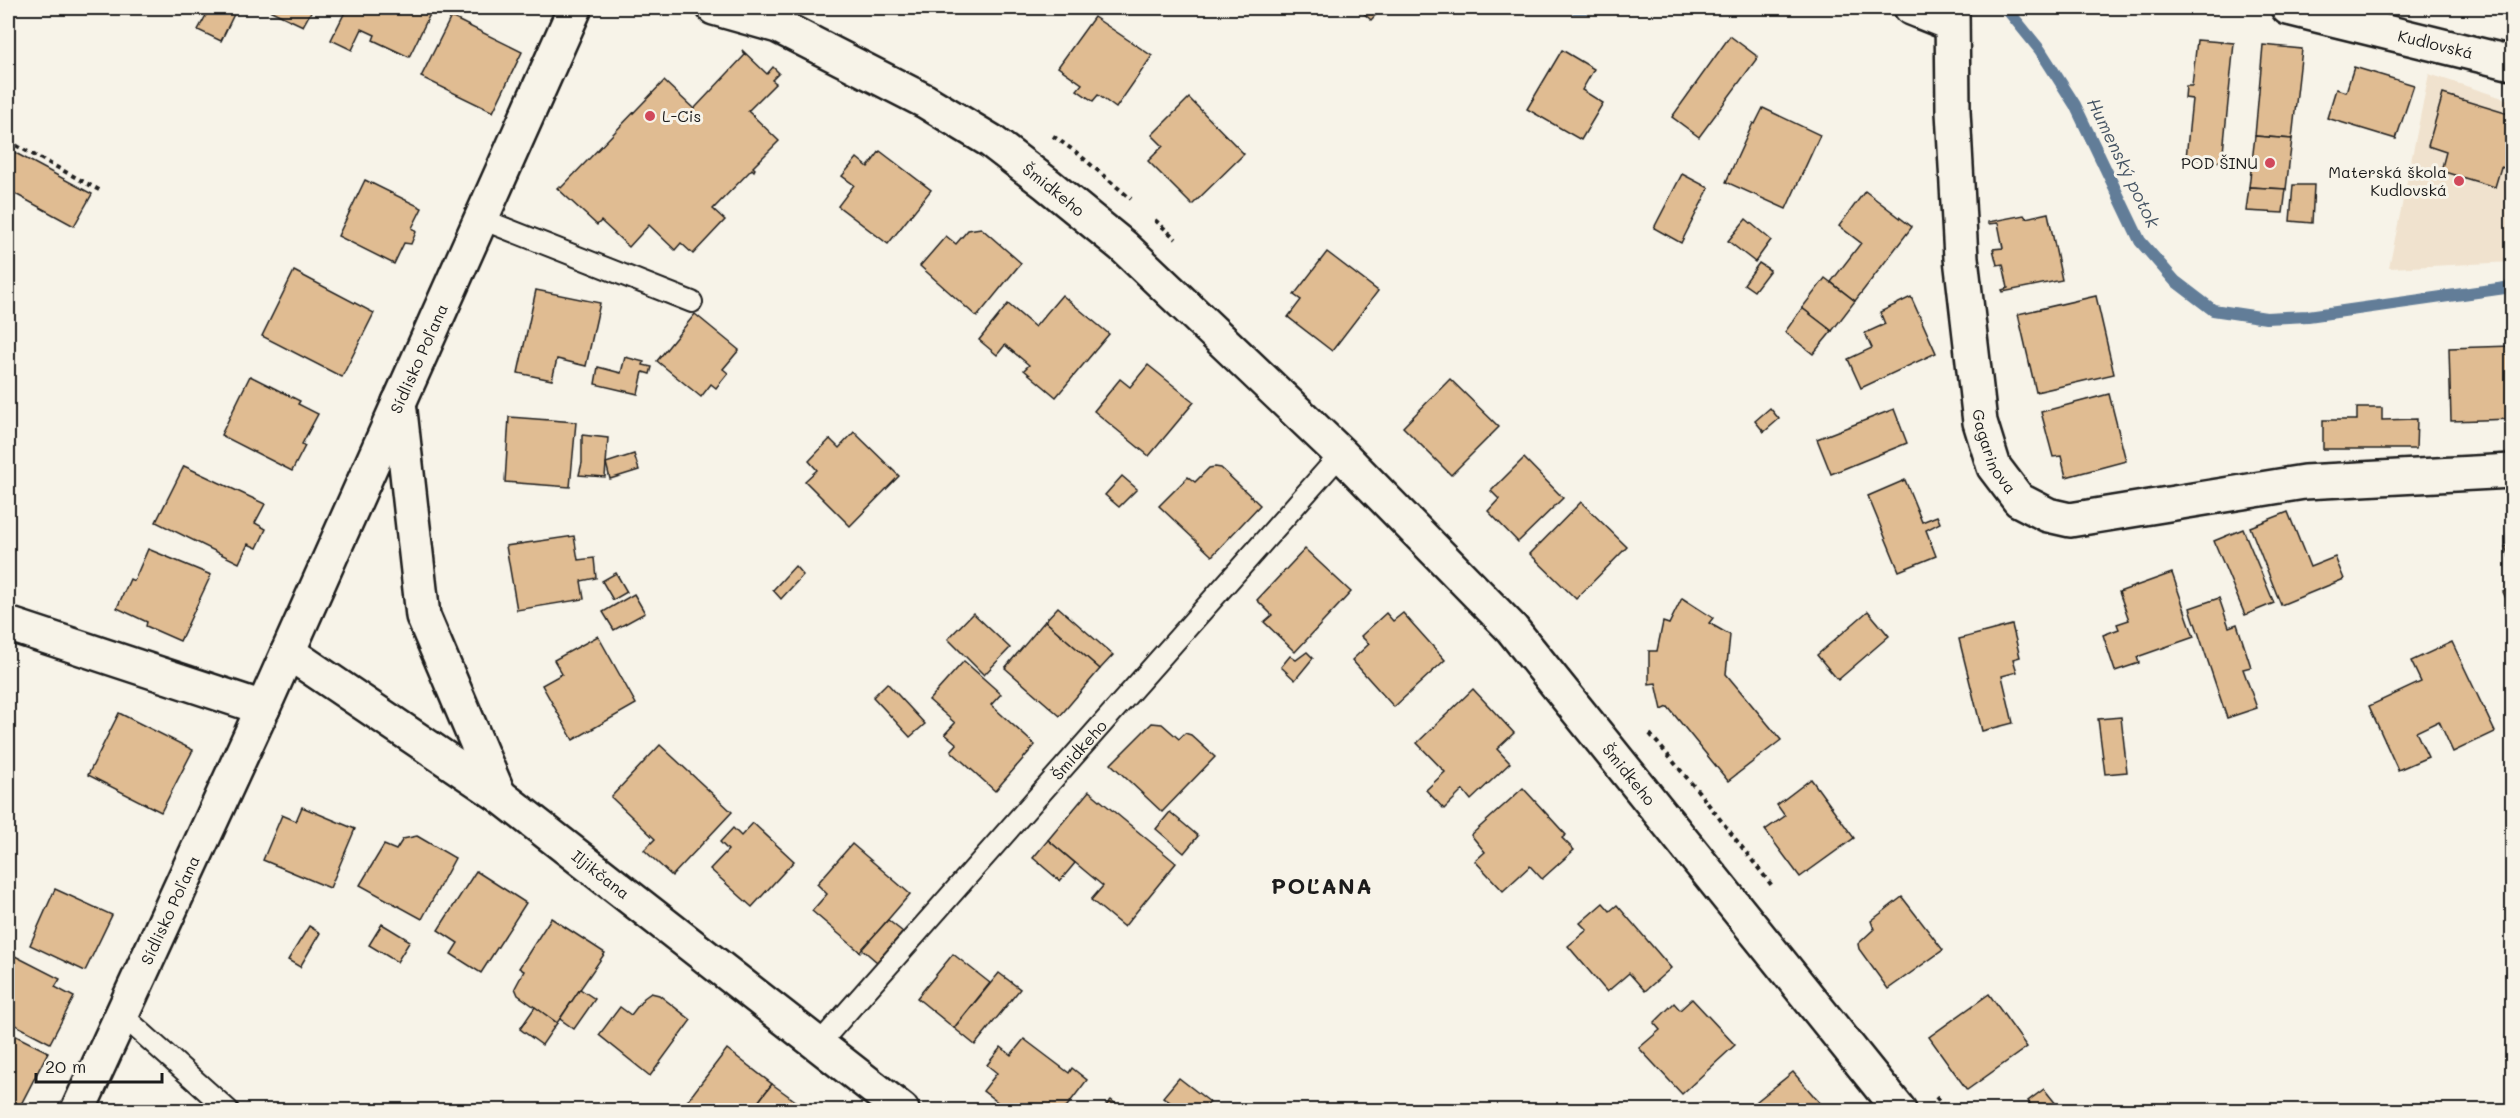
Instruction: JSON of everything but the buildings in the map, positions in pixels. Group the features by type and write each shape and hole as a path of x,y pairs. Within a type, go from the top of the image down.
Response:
{"street":[{"name":"Sídlisko Poľana","path":"78,1110 263,708 479,218 575,8"},
{"name":"Šmidkeho","path":"714,8 778,26 925,101 990,141 1123,246 1341,454 1512,629 1899,1110"},
{"path":"1911,8 1951,16"},
{"name":"Kudlovská","path":"2288,8 2512,63"},
{"name":"Gagarinova","path":"1951,16 1961,258 1980,422 1994,467 2019,500 2048,515 2070,520 2304,482 2512,471"},
{"path":"399,401 423,616 499,795"},
{"path":"8,624 263,708"},
{"name":"Iljikčana","path":"288,652 499,795 902,1110"}],"lane":[{"path":"479,218 692,302"},
{"name":"Šmidkeho","path":"818,1045 1341,454"},
{"path":"121,1014 228,1110"}],"path":[{"path":"8,141 101,191"}],"shaded area":[{"name":"Materská škola Kudlovská","path":"2429,74 2512,101 2512,262 2389,268"}],"waterway":[{"name":"Humenský potok","path":"1574,8 1587,8"},
{"name":"Humenský potok","path":"2006,8 2040,50 2075,105 2140,241 2175,281 2213,310 2266,318 2308,316 2512,287"}],"place":[{"name":"L-Cis","path":"650,116"},
{"name":"POD ŠINU","path":"2270,163"},
{"name":"Materská škola Kudlovská","path":"2459,181"}],"district":[{"name":"POĽANA","path":"1322,886"}]}
